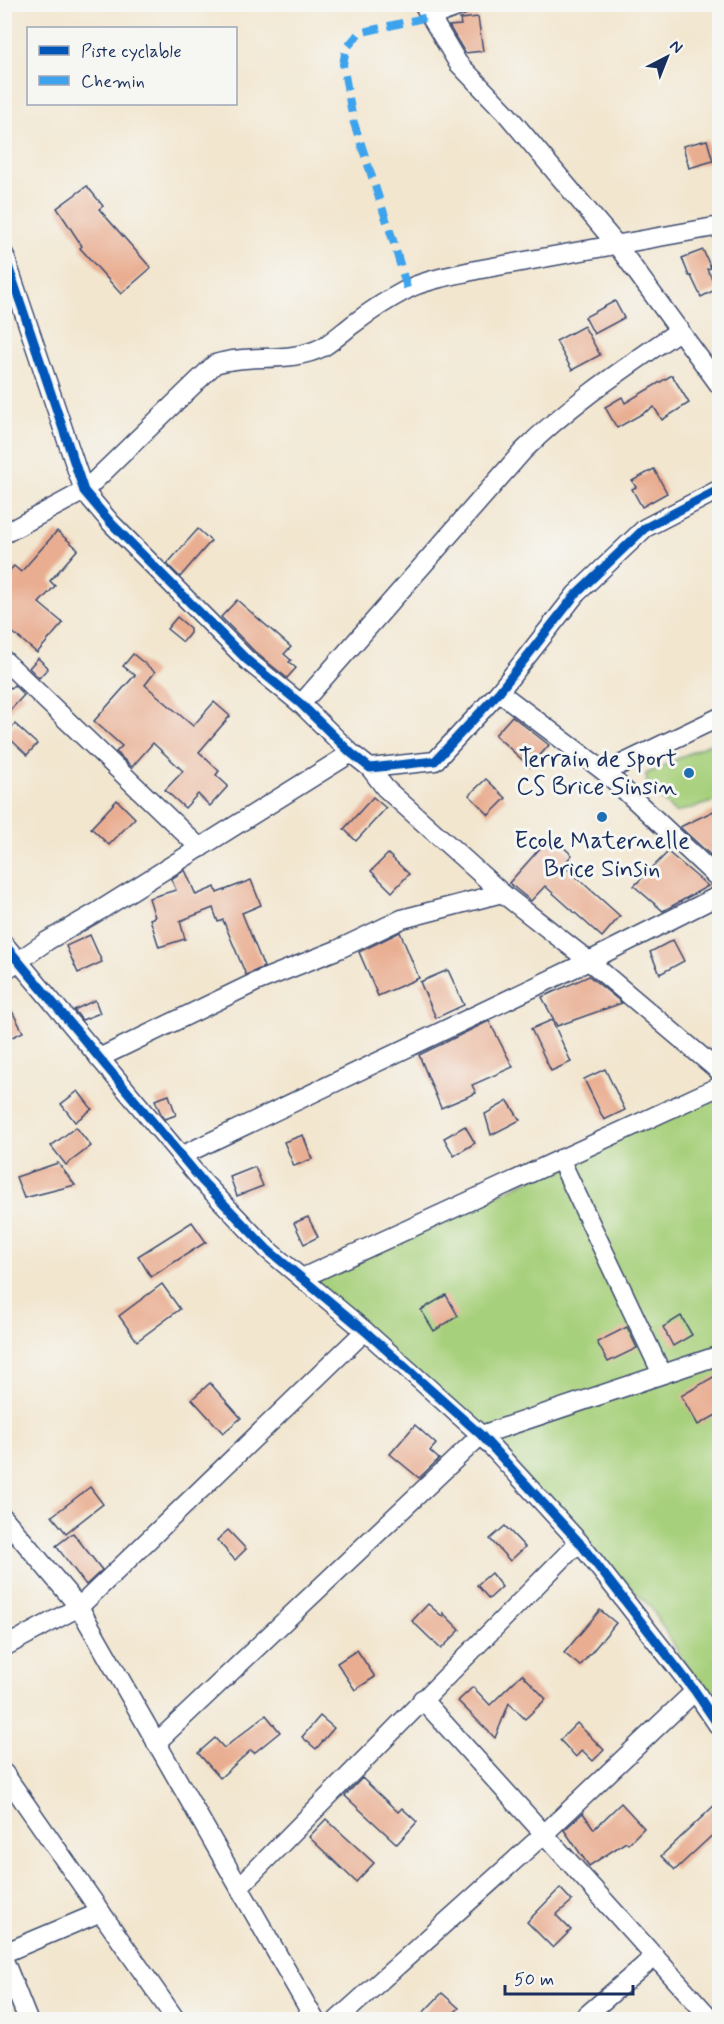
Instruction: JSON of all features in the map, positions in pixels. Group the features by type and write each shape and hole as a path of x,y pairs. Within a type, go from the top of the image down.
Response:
{"street":[{"path":"466,4 427,10 458,63 505,112 616,244 720,386"},
{"path":"4,534 84,491 215,364 233,360 287,356 323,347 408,288 476,270 720,226"},
{"path":"4,254 84,491 111,523 247,660 301,704 351,753 370,768 385,788 502,893 589,961 720,1072"},
{"path":"301,704 523,451 551,423 594,389 680,330"},
{"path":"370,768 435,761 499,692 576,594 645,528 720,489"},
{"path":"4,660 200,848"},
{"path":"499,692 605,772 720,880"},
{"path":"605,772 720,717"},
{"path":"12,966 47,941 351,753"},
{"path":"99,1058 256,982 339,949 402,918 502,893"},
{"path":"181,1156 589,961 720,895"},
{"path":"4,944 12,966 99,1058 202,1182 268,1250 365,1331 480,1435 579,1542 717,1717"},
{"path":"302,1278 720,1086"},
{"path":"560,1159 662,1374"},
{"path":"4,1647 79,1607 365,1331"},
{"path":"156,1743 480,1435 720,1355"},
{"path":"4,1518 79,1607 315,2019"},
{"path":"239,1887 579,1542"},
{"path":"337,2019 544,1834 696,1691"},
{"path":"422,1699 712,2019"},
{"path":"4,1773 176,2019"},
{"path":"4,1953 101,1912"},
{"path":"581,2019 655,1956"},
{"path":"4,1960 28,2019"}],"green space":[{"path":"719,739 719,800 675,813 647,784 646,774"},
{"path":"719,1090 719,1701 704,1694 650,1606 312,1283"}],"building":[{"path":"478,17 483,51 465,53 449,26 461,25 460,19"},
{"path":"707,140 713,161 689,168 683,146"},
{"path":"87,186 103,206 99,209 151,268 121,294 80,248 82,246 57,208"},
{"path":"703,250 711,268 707,269 717,289 701,297 682,258"},
{"path":"615,301 624,318 594,334 585,317"},
{"path":"584,326 600,355 572,370 556,341"},
{"path":"672,375 689,403 662,420 654,407 617,428 605,407 622,397 625,403"},
{"path":"654,469 667,493 642,507 632,489 636,487 632,481"},
{"path":"198,529 211,541 180,577 167,564"},
{"path":"57,531 78,549 50,581 55,586 39,603 63,623 37,653 4,625 4,576 14,566 21,572"},
{"path":"237,600 291,647 284,654 296,668 287,678 255,652 221,617"},
{"path":"177,617 190,628 190,633 183,642 167,629"},
{"path":"133,654 155,672 145,685 193,726 214,702 230,716 199,752 219,771 216,775 228,786 210,806 198,794 185,808 165,790 183,771 153,743 132,767 116,752 122,746 94,721 135,675 123,666"},
{"path":"38,658 48,668 39,678 29,668"},
{"path":"4,683 11,688 14,685 24,695 4,717"},
{"path":"512,716 549,745 530,767 495,735"},
{"path":"15,724 37,744 27,755 6,735"},
{"path":"486,779 506,798 489,815 469,795"},
{"path":"373,797 386,808 356,841 344,829"},
{"path":"117,800 135,818 109,845 91,828"},
{"path":"720,808 720,864 680,827"},
{"path":"551,836 572,855 563,865 620,916 602,937 545,886 531,901 509,883"},
{"path":"668,852 708,886 663,911 634,886"},
{"path":"388,854 409,874 392,892 371,871"},
{"path":"185,870 196,895 215,887 217,893 251,880 261,905 242,913 264,967 246,975 223,920 218,922 213,908 180,921 185,939 159,947 150,919 155,917 149,898 176,890 171,879"},
{"path":"400,932 419,978 378,996 359,952"},
{"path":"90,935 102,962 78,973 66,946"},
{"path":"673,940 684,961 660,974 650,952"},
{"path":"448,970 464,1005 436,1018 420,982"},
{"path":"589,976 622,1003 557,1026 542,997"},
{"path":"4,996 23,1032 4,1041"},
{"path":"95,1000 100,1013 82,1020 74,1010"},
{"path":"552,1020 571,1062 551,1071 531,1029"},
{"path":"489,1021 513,1067 472,1085 476,1093 441,1108 419,1055"},
{"path":"605,1069 625,1110 604,1120 584,1079"},
{"path":"78,1091 92,1109 75,1122 61,1104"},
{"path":"169,1095 176,1115 165,1119 155,1100"},
{"path":"508,1101 520,1120 491,1135 485,1114"},
{"path":"465,1126 475,1143 454,1156 444,1138"},
{"path":"76,1127 91,1146 66,1165 51,1146"},
{"path":"303,1135 312,1159 294,1166 284,1142"},
{"path":"58,1163 75,1185 24,1198 16,1177"},
{"path":"255,1167 263,1186 237,1196 230,1177"},
{"path":"308,1217 318,1237 304,1244 294,1223"},
{"path":"192,1222 206,1242 151,1277 138,1256"},
{"path":"162,1284 180,1309 137,1341 119,1316"},
{"path":"446,1295 458,1316 434,1331 421,1310"},
{"path":"681,1316 692,1335 673,1346 663,1327"},
{"path":"627,1327 637,1348 608,1362 597,1342"},
{"path":"720,1373 720,1413 698,1425 681,1396"},
{"path":"210,1383 241,1418 223,1433 192,1399"},
{"path":"415,1425 436,1444 430,1451 439,1459 419,1478 390,1454"},
{"path":"90,1487 103,1504 66,1533 52,1516"},
{"path":"505,1526 525,1547 510,1561 490,1539"},
{"path":"228,1530 246,1549 235,1560 217,1540"},
{"path":"73,1533 102,1570 86,1585 56,1546"},
{"path":"491,1573 502,1587 489,1599 477,1585"},
{"path":"428,1604 443,1617 443,1613 460,1630 441,1649 412,1621"},
{"path":"600,1610 616,1623 580,1666 564,1653"},
{"path":"357,1650 375,1677 355,1690 337,1663"},
{"path":"522,1674 546,1699 525,1719 509,1703 495,1738 458,1701 473,1687 490,1705"},
{"path":"266,1715 280,1732 254,1753 251,1750 220,1778 198,1753 215,1738 224,1748"},
{"path":"320,1716 334,1728 316,1749 302,1737"},
{"path":"577,1723 604,1750 593,1761 582,1750 576,1757 560,1740"},
{"path":"362,1778 398,1812 402,1808 417,1822 397,1844 345,1796"},
{"path":"720,1800 720,1828 675,1870 661,1856"},
{"path":"621,1803 644,1828 628,1844 626,1842 589,1866 564,1830 583,1813 594,1829"},
{"path":"326,1819 374,1863 356,1882 309,1837"},
{"path":"560,1888 572,1901 556,1915 571,1930 553,1948 527,1922"},
{"path":"442,1993 459,2008 448,2019 417,2019"}],"marked path":[{"path":"407,288 353,120 343,64 346,49 359,33 432,16"}],"cycle path":[{"path":"4,254 84,491 111,523 247,660 301,704 351,753 370,768 435,761 499,692 576,594 645,528 720,489"},
{"path":"4,944 203,1182 268,1250 365,1331 481,1435 579,1542 695,1691 720,1728"}],"place":[{"name":"Terrain de sport CS Brice Sinsin","path":"689,773"},
{"name":"Ecole Maternelle Brice Sinsin","path":"602,817"}]}
